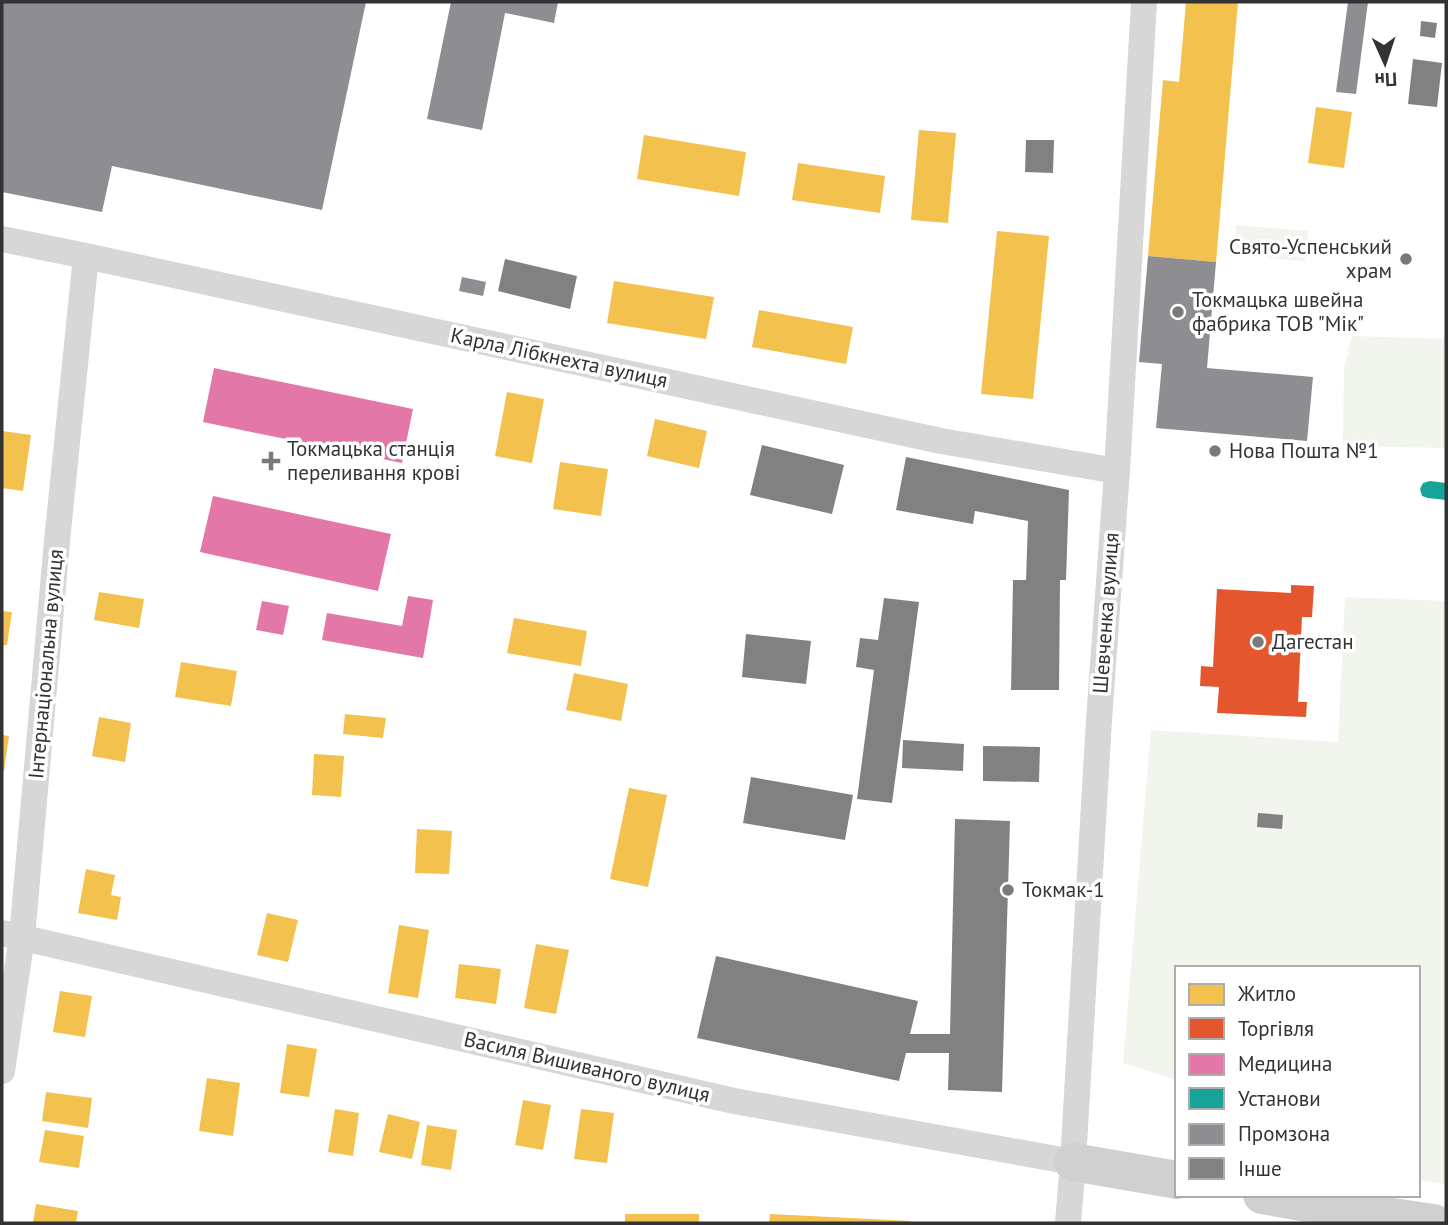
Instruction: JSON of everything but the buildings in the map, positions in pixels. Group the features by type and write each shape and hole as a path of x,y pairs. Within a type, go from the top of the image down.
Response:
{"street":[{"name":"Шевченка вулиця","path":"1068,1223 1117,471 1144,2"},
{"name":"Карла Лібкнехта вулиця","path":"2,240 941,441 1117,471"},
{"name":"Інтернаціональна вулиця","path":"2,1071 12,935 86,256"},
{"name":"Василя Вишиваного вулиця","path":"12,935 734,1101 1175,1180"},
{"path":"1273,1197 1434,1223"}],"shaded area":[{"path":"1236,225 1308,231 1305,261 1234,255"},
{"path":"1352,336 1446,339 1446,448 1343,446 1344,368"},
{"path":"1345,597 1446,601 1446,1184 1420,1180 1420,966 1175,966 1175,1079 1123,1063 1151,730 1338,742"}],"place":[{"name":"Свято-Успенський храм","path":"1406,259"},
{"name":"Токмацька швейна фабрика ТОВ \"Мік\"","path":"1178,312"},
{"name":"Нова Пошта №1","path":"1215,451"},
{"name":"Токмацька станція переливання крові","path":"271,461"},
{"name":"Дагестан","path":"1258,642"},
{"name":"Токмак-1","path":"1008,890"}]}
